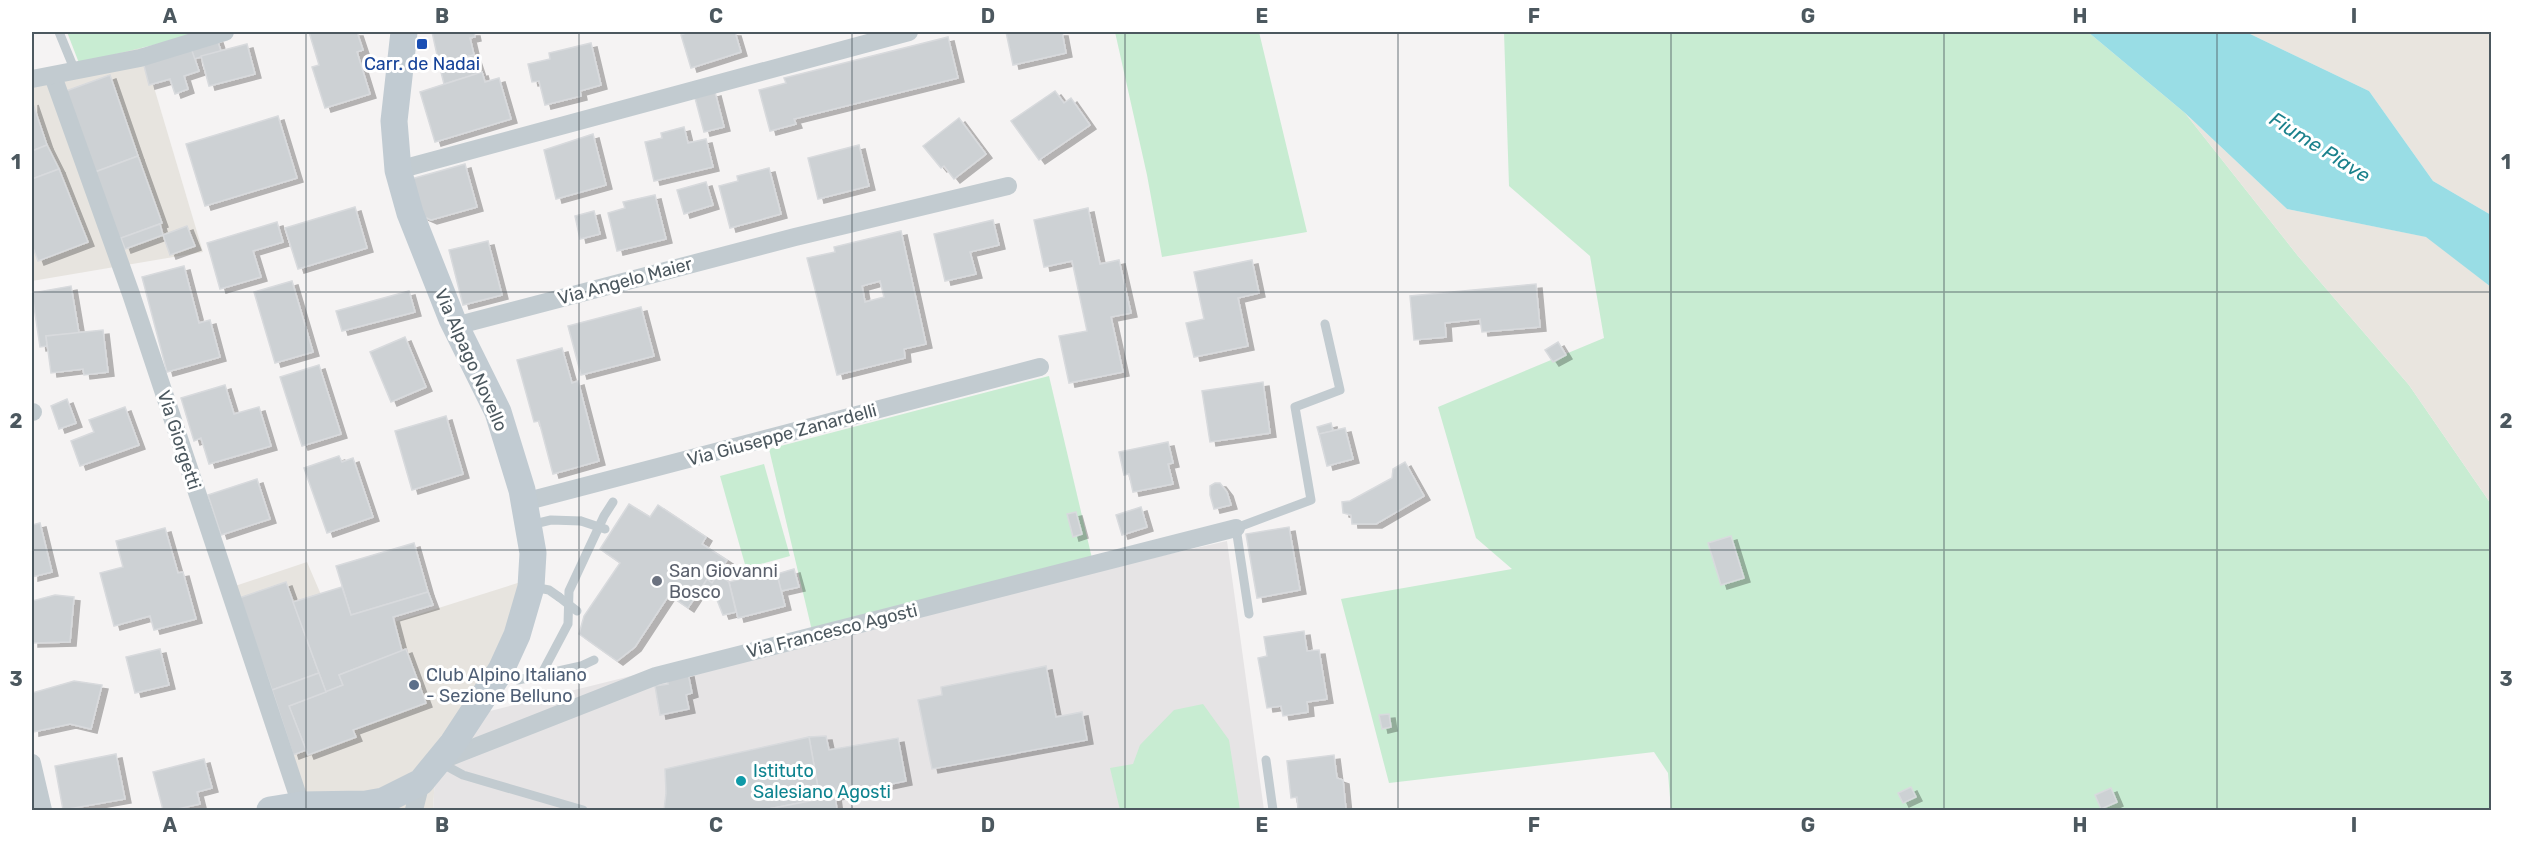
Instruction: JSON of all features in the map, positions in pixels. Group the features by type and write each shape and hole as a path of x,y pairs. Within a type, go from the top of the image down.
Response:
{"street":[{"path":"32,79 140,58 225,32"},
{"name":"Via Alpago Novello","path":"388,805 421,782 469,720 501,670 517,635 531,587 533,553 526,514 498,412 455,326 410,213 398,170 394,121 404,32"},
{"path":"398,170 909,32"},
{"name":"Via Giorgetti","path":"53,76 131,294 301,805"},
{"name":"Via Angelo Maier","path":"455,326 795,237 1008,186"},
{"name":"Via Giuseppe Zanardelli","path":"526,514 1040,367"},
{"name":"Via Francesco Agosti","path":"438,761 656,676 1236,528"},
{"path":"32,763 43,810"},
{"path":"270,810 301,805 388,805"}],"lane":[{"path":"59,32 75,71"},
{"path":"1249,614 1236,528 1311,500 1295,407 1340,390 1325,324"},
{"path":"541,675 568,624 569,591 604,516 613,502"},
{"path":"526,514 551,520 580,521 608,530"},
{"path":"531,587 549,590 581,614"},
{"path":"501,670 518,680 581,666 594,660"},
{"path":"1266,760 1273,810"},
{"path":"438,761 463,776 583,810"}],"shaded area":[{"path":"142,47 203,252 32,281 32,83 79,63"},
{"path":"1227,541 1264,810 433,810 435,777 458,719 655,670"},
{"path":"307,562 340,639 524,581 509,643 435,777 433,810 301,810 223,590"}],"green space":[{"path":"67,32 207,32 79,63"},
{"path":"1115,32 1259,32 1307,232 1162,257 1147,175"},
{"path":"1504,32 2088,32 2185,113 2298,256 2409,385 2491,504 2491,810 1671,810 1668,773 1654,752 1389,783 1341,599 1512,569 1476,538 1438,407 1604,338 1590,256 1509,186"},
{"path":"1049,376 1095,571 813,635 769,449"},
{"path":"764,464 790,556 746,568 720,476"},
{"path":"1203,704 1229,740 1240,810 1120,810 1110,768 1133,764 1140,745 1174,710"}],"sand":[{"path":"2246,32 2491,32 2491,215 2433,181 2369,91"},
{"path":"2185,113 2287,209 2427,237 2491,287 2491,504 2409,385 2298,256"}],"water":[{"name":"Fiume Piave","path":"2088,32 2246,32 2369,91 2433,181 2491,215 2491,287 2426,237 2287,209 2185,113"}],"building":[{"path":"309,32 357,32 363,50 357,52 370,94 325,108 312,67 319,65"},
{"path":"432,32 474,32 475,37 470,38 474,55 439,64"},
{"path":"685,32 735,32 741,52 691,68 681,35"},
{"path":"1006,32 1062,32 1066,53 1013,65"},
{"path":"948,37 958,78 794,119 796,124 770,131 759,90 786,83 784,78"},
{"path":"217,39 221,51 194,59 190,45"},
{"path":"591,43 601,85 580,91 581,96 545,105 539,81 532,82 528,64 550,59 549,53"},
{"path":"247,44 255,74 209,86 201,56"},
{"path":"190,45 199,71 184,76 188,89 175,94 170,79 149,85 143,62"},
{"path":"474,55 480,73 444,84 439,64"},
{"path":"482,72 485,82 499,78 511,119 435,142 420,92"},
{"path":"110,75 138,156 95,172 66,91"},
{"path":"1055,91 1064,103 1071,98 1090,125 1039,160 1011,121"},
{"path":"715,92 724,127 704,132 695,98"},
{"path":"32,101 47,145 32,151"},
{"path":"278,116 297,178 205,206 186,144"},
{"path":"959,118 986,154 954,179 944,166 941,168 923,146"},
{"path":"684,127 688,143 706,139 713,167 654,181 645,142 662,138 661,133"},
{"path":"593,134 606,185 556,199 544,150"},
{"path":"47,145 59,169 32,179 32,151"},
{"path":"859,145 869,186 818,199 808,158"},
{"path":"138,156 162,223 119,239 95,172"},
{"path":"465,164 477,207 431,220 422,216 411,179"},
{"path":"769,168 781,214 730,228 719,186 738,181 737,176"},
{"path":"59,169 88,242 38,261 32,245 32,179"},
{"path":"706,182 713,205 684,214 677,190"},
{"path":"655,195 666,239 617,251 608,213 625,208 623,202"},
{"path":"355,207 367,248 298,269 285,228"},
{"path":"1088,208 1100,264 1119,260 1131,313 1111,317 1123,372 1069,383 1059,336 1087,331 1072,261 1044,267 1034,220"},
{"path":"594,211 600,234 580,239 575,216"},
{"path":"993,220 999,245 970,252 976,274 945,281 934,234"},
{"path":"277,222 283,242 253,251 261,277 220,289 207,243"},
{"path":"160,224 163,235 125,249 121,238"},
{"path":"187,226 195,246 170,255 163,235"},
{"path":"901,231 926,344 904,349 905,358 837,375 807,258 835,252 834,247","holes":["880,281 884,297 865,302 862,286"]},
{"path":"488,241 502,295 463,305 449,250"},
{"path":"1252,260 1259,293 1238,298 1248,346 1194,357 1186,323 1204,319 1194,272"},
{"path":"184,266 199,323 210,320 220,357 167,372 142,277"},
{"path":"292,281 313,352 275,363 254,292"},
{"path":"1536,284 1540,327 1482,332 1480,319 1445,323 1446,337 1414,340 1410,296"},
{"path":"71,286 79,333 46,336 47,346 40,347 32,293"},
{"path":"409,291 415,312 342,331 336,311"},
{"path":"641,307 654,356 581,375 568,326"},
{"path":"103,330 108,372 84,375 83,369 51,373 46,336"},
{"path":"405,337 426,387 391,402 370,352"},
{"path":"1558,342 1566,355 1553,362 1545,350"},
{"path":"562,348 572,383 578,381 599,461 553,474 539,421 534,422 517,360"},
{"path":"319,365 341,434 302,446 280,377"},
{"path":"1263,382 1270,433 1210,442 1202,391"},
{"path":"225,385 234,414 259,407 271,446 209,464 201,438 194,441 181,398"},
{"path":"67,399 76,423 59,429 51,406"},
{"path":"125,407 139,445 80,466 71,441 94,432 89,420"},
{"path":"446,416 463,474 412,490 395,431"},
{"path":"1331,423 1333,431 1319,434 1317,427"},
{"path":"1345,428 1353,459 1327,466 1319,434"},
{"path":"1168,442 1173,463 1168,464 1173,484 1133,492 1129,474 1124,475 1119,452"},
{"path":"339,456 342,462 353,458 373,517 327,533 304,468"},
{"path":"1405,462 1424,496 1376,524 1352,524 1351,515 1343,513 1342,502 1350,501 1392,478 1393,469"},
{"path":"257,479 270,519 221,535 208,495"},
{"path":"1220,483 1227,492 1231,505 1214,509 1210,486"},
{"name":"San Giovanni Bosco","path":"629,504 650,517 658,505 706,537 702,544 727,560 712,583 707,579 688,608 669,595 635,647 617,661 579,634 584,616 620,563 600,549"},
{"path":"1141,507 1147,527 1122,535 1116,515"},
{"path":"1076,512 1082,534 1073,537 1067,514"},
{"path":"40,523 52,572 32,577 32,525"},
{"path":"1289,527 1300,590 1257,598 1246,534"},
{"path":"165,528 178,573 183,572 196,619 154,630 150,616 114,626 100,573 123,567 116,541"},
{"path":"1731,536 1744,578 1721,585 1708,543"},
{"path":"414,543 428,592 351,615 336,566"},
{"path":"794,569 799,587 781,591 777,574"},
{"path":"776,570 785,606 738,618 729,582"},
{"path":"718,574 729,582 736,612 723,615 717,600 701,589 707,579 712,583"},
{"path":"286,582 319,673 272,690 239,598"},
{"path":"342,587 351,615 428,592 433,605 393,617 402,651 339,675 343,685 326,692 293,602"},
{"path":"55,595 74,597 70,642 32,643 32,601"},
{"path":"1304,631 1307,651 1319,650 1327,699 1307,702 1308,712 1283,716 1281,706 1267,708 1258,658 1267,656 1264,637"},
{"path":"160,649 169,685 135,693 126,657"},
{"path":"406,649 426,703 353,730 356,737 308,755 289,706 343,685 339,675"},
{"path":"1046,666 1056,717 1082,712 1087,740 932,769 918,700 942,695 941,687"},
{"path":"319,673 326,692 289,706 306,750 293,755 272,690"},
{"path":"688,673 692,693 686,695 689,709 660,715 655,686 668,684 667,678"},
{"path":"74,681 102,685 91,729 70,724 33,732 32,693"},
{"path":"1389,714 1391,727 1382,729 1379,715"},
{"path":"826,736 829,750 898,738 906,781 820,799 809,737"},
{"name":"Istituto Salesiano Agosti","path":"809,737 820,799 763,810 664,810 665,769"},
{"path":"116,754 125,799 63,810 55,766"},
{"path":"1334,755 1337,778 1343,780 1346,810 1298,810 1297,797 1291,798 1287,761"},
{"path":"204,759 212,788 197,792 200,804 163,810 153,772"},
{"path":"1911,787 1916,797 1903,803 1898,793"},
{"path":"2111,788 2117,802 2101,809 2095,795"},
{"path":"835,795 837,810 763,810 820,799"}],"place":[{"name":"Carr. de Nadai","path":"422,44"},
{"name":"San Giovanni Bosco","path":"657,581"},
{"name":"Club Alpino Italiano - Sezione Belluno","path":"414,685"},
{"name":"Istituto Salesiano Agosti","path":"741,781"}]}
